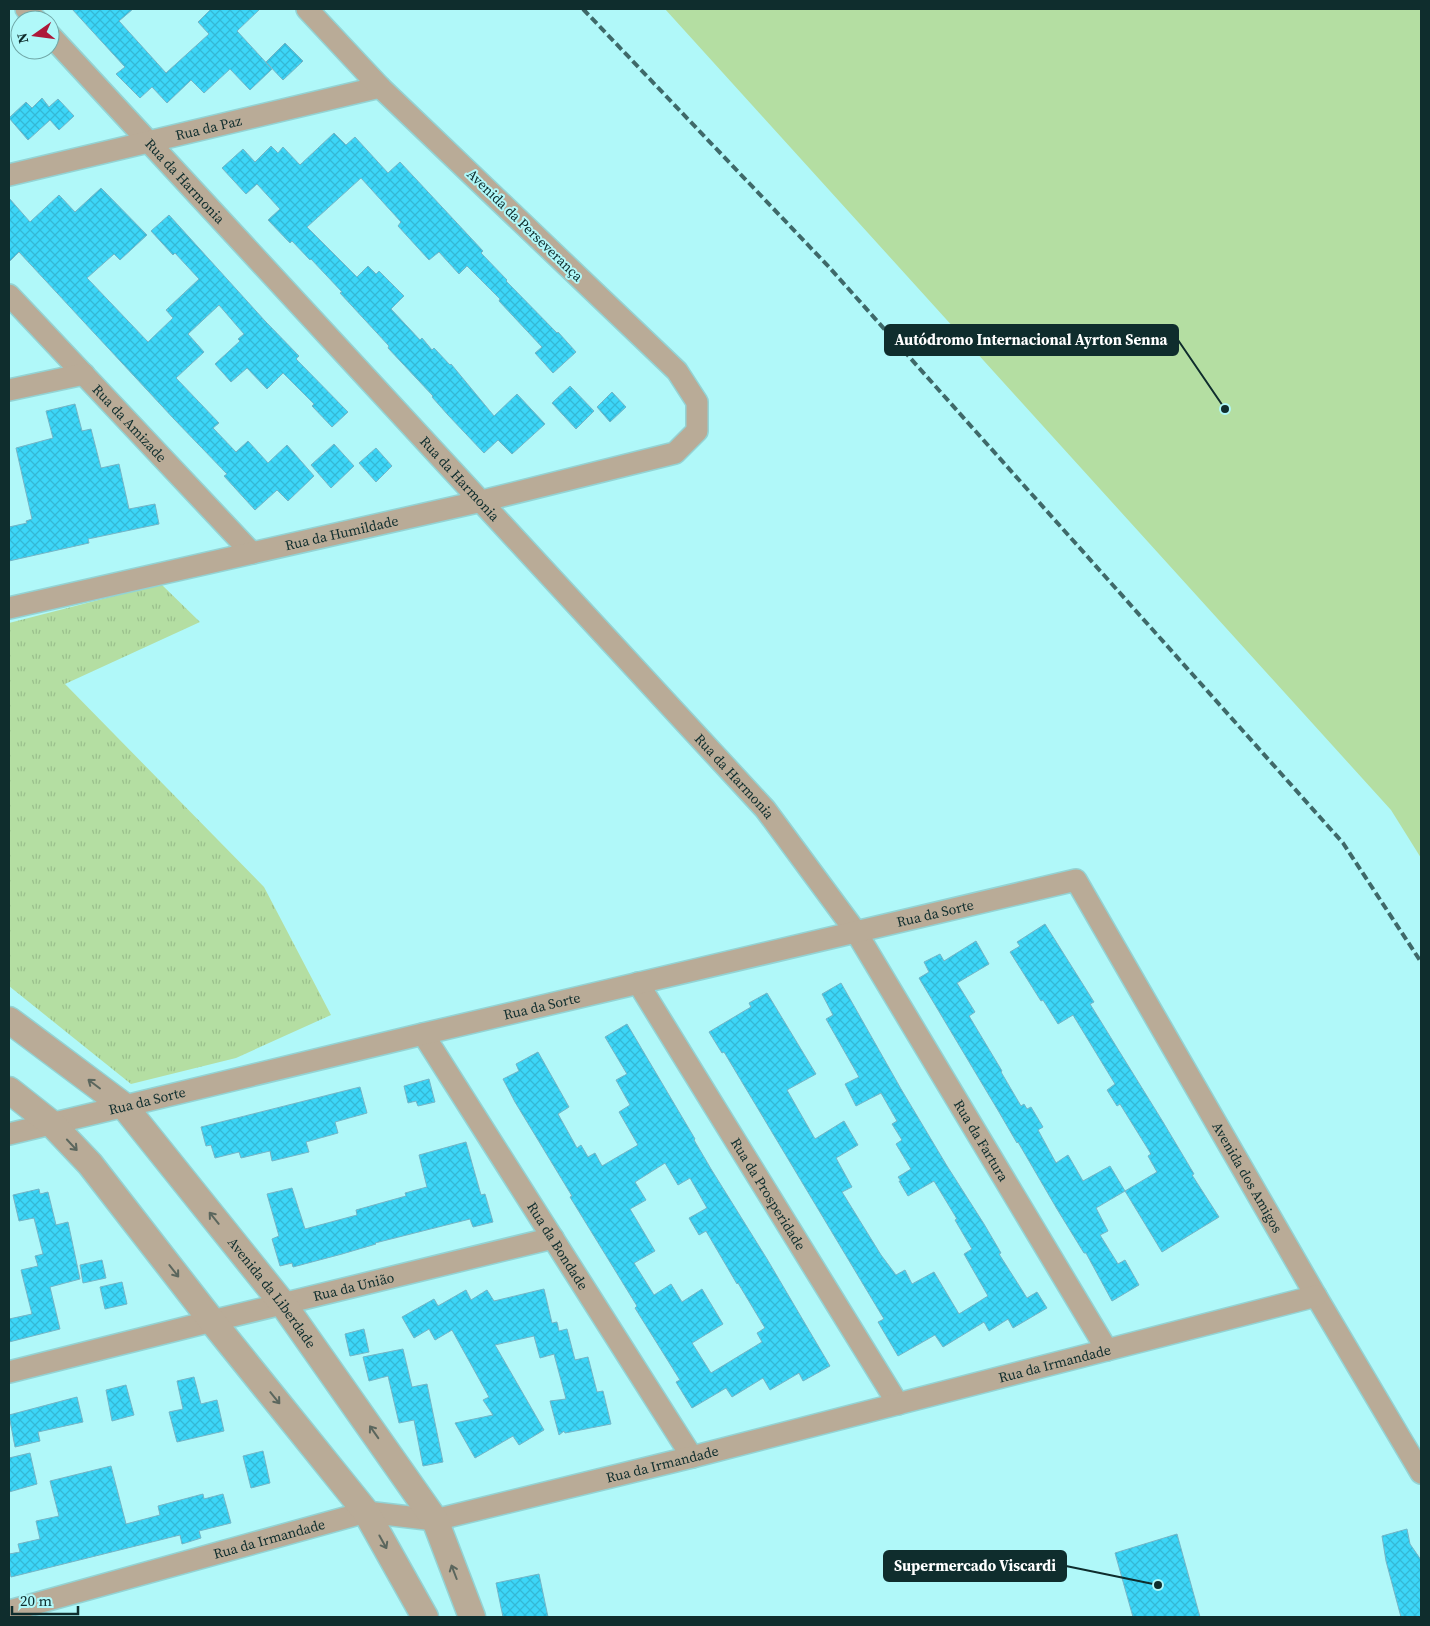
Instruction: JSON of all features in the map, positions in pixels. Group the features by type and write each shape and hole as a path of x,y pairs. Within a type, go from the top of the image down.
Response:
{"street":[{"name":"Avenida da Perseverança","path":"307,9 380,87 678,371 696,402 697,431 675,453"},
{"name":"Rua da Harmonia","path":"60,46 766,809 856,932"},
{"name":"Rua da Paz","path":"9,175 380,87"},
{"name":"Rua da Amizade","path":"9,295 252,553"},
{"path":"9,390 84,374"},
{"name":"Rua da Humildade","path":"9,608 482,501 675,453"},
{"name":"Rua da Sorte","path":"9,1134 1076,880"},
{"name":"Avenida dos Amigos","path":"1076,880 1316,1296 1421,1473"},
{"name":"Rua da Fartura","path":"856,932 1107,1350"},
{"name":"Rua da Prosperidade","path":"638,984 898,1404"},
{"name":"Avenida da Liberdade","path":"9,1020 124,1106 283,1304 435,1520 472,1617"},
{"name":"Rua da Bondade","path":"423,1034 692,1457"},
{"path":"9,1090 52,1124 90,1164 212,1321 366,1512 425,1617"},
{"name":"Rua da União","path":"9,1372 553,1238"},
{"name":"Rua da Irmandade","path":"9,1611 366,1512 435,1520 692,1457 1316,1296"}],"green space":[{"path":"665,9 1421,9 1421,858 1391,810"},
{"path":"161,584 200,622 65,684 264,887 331,1015 236,1058 131,1084 9,986 9,623"}],"building":[{"path":"72,9 133,9 119,21 166,73 209,34 198,22 211,9 260,9 237,31 272,69 250,90 230,69 204,93 191,80 167,103 152,87 140,98 116,74 125,67"},
{"path":"285,43 303,61 283,80 266,62"},
{"path":"42,98 49,107 58,99 74,116 59,130 50,120 28,140 9,118 26,102 32,108"},
{"path":"334,133 346,145 355,137 388,173 400,162 483,251 481,253 506,281 576,352 553,373 535,353 542,347 499,301 500,299 467,266 459,274 439,252 429,260 398,226 401,222 361,178 307,227 357,277 368,266 376,274 379,271 404,296 391,309 420,340 422,338 432,350 434,348 451,364 494,416 517,394 545,424 512,454 498,440 484,453 388,348 389,346 340,293 342,292 311,259 292,241 290,243 268,220 280,209 257,184 246,194 222,168 243,149 255,162 271,146 278,153 283,147 300,165"},
{"path":"101,188 147,235 120,260 114,254 87,278 148,342 173,318 166,310 199,279 151,231 169,215 299,356 296,359 348,412 332,427 312,406 314,404 283,373 267,389 247,368 231,382 215,364 240,341 238,339 244,334 219,305 188,334 204,352 176,378 219,423 213,428 236,452 248,441 268,463 287,445 314,476 288,501 277,490 255,510 224,476 227,474 19,252 9,262 9,198 30,222 59,195 75,212"},
{"path":"570,386 594,411 576,429 552,403"},
{"path":"612,392 626,407 610,422 597,407"},
{"path":"75,404 82,431 91,429 101,468 119,464 129,509 155,504 159,524 88,539 89,543 9,561 9,527 27,523 26,521 32,519 16,448 53,438 46,411"},
{"path":"334,444 354,466 331,488 311,465"},
{"path":"376,448 392,466 376,482 359,463"},
{"path":"1045,924 1094,1002 1090,1004 1219,1217 1162,1252 1125,1191 1157,1172 1148,1156 1151,1154 1120,1104 1117,1106 1107,1090 1115,1084 1073,1015 1058,1024 1010,952 1020,946 1017,942"},
{"path":"976,941 989,964 957,983 975,1012 969,1016 1021,1106 1024,1104 1027,1109 1031,1107 1043,1127 1038,1130 1056,1163 1068,1155 1083,1181 1110,1166 1125,1191 1096,1208 1108,1231 1100,1235 1118,1264 1125,1260 1139,1285 1112,1301 1086,1253 1084,1253 1057,1209 919,978 929,972 924,962 940,954 944,961"},
{"path":"841,983 901,1089 1001,1253 999,1254 1027,1298 1037,1292 1047,1308 1013,1328 1008,1319 989,1331 984,1322 943,1347 935,1335 898,1356 878,1322 884,1319 724,1052 722,1053 709,1032 751,1007 749,1003 767,993 816,1074 787,1090 815,1139 844,1121 858,1145 836,1158 852,1187 842,1192 881,1255 896,1275 905,1270 912,1284 934,1272 959,1314 988,1296 964,1254 972,1249 955,1220 957,1219 934,1181 908,1196 899,1181 901,1181 898,1177 911,1169 896,1144 902,1140 892,1124 897,1121 881,1093 856,1106 845,1084 859,1077 826,1019 833,1015 822,994"},
{"path":"627,1024 711,1169 830,1366 803,1381 799,1373 770,1390 763,1378 732,1397 726,1388 692,1408 676,1382 680,1380 635,1308 637,1306 570,1197 572,1196 503,1079 519,1071 516,1064 538,1052 569,1107 558,1114 577,1148 581,1145 588,1157 595,1153 602,1166 638,1145 619,1112 630,1105 616,1080 627,1074 605,1037","holes":["665,1163 678,1185 690,1178 707,1208 689,1218 699,1235 706,1231 765,1328 757,1333 762,1342 711,1373 692,1343 723,1324 702,1289 682,1302 671,1284 654,1295 634,1263 655,1251 630,1209 646,1200 635,1182"]},
{"path":"429,1079 435,1102 418,1106 416,1101 408,1103 404,1086"},
{"path":"360,1087 367,1113 335,1122 338,1133 306,1142 309,1152 272,1161 270,1151 241,1158 239,1152 215,1158 211,1145 206,1146 201,1127"},
{"path":"466,1142 481,1195 485,1194 493,1222 473,1227 470,1219 375,1243 293,1267 292,1263 280,1266 272,1239 279,1236 267,1194 292,1188 305,1229 357,1215 356,1210 406,1196 405,1193 427,1187 419,1155"},
{"path":"39,1189 40,1194 48,1192 56,1225 68,1222 80,1279 50,1287 60,1329 9,1342 9,1319 32,1314 21,1270 38,1266 35,1256 43,1254 34,1218 19,1221 13,1195"},
{"path":"102,1260 106,1278 83,1283 80,1265"},
{"path":"122,1282 127,1304 105,1309 100,1287"},
{"path":"544,1289 552,1323 557,1322 559,1331 567,1329 575,1360 588,1357 597,1392 603,1391 611,1424 565,1433 564,1431 559,1435 550,1401 566,1399 554,1354 540,1358 534,1336 495,1345 544,1430 519,1445 513,1436 475,1458 455,1423 493,1415 483,1400 489,1397 452,1330 435,1340 429,1329 414,1338 402,1317 434,1299 438,1306 466,1290 471,1300 487,1290 494,1301"},
{"path":"364,1329 369,1352 350,1356 345,1334"},
{"path":"403,1349 412,1387 427,1384 443,1462 423,1466 414,1420 399,1423 388,1376 369,1381 363,1357"},
{"path":"194,1377 201,1404 217,1400 224,1431 177,1442 169,1412 183,1409 177,1381"},
{"path":"126,1385 134,1415 112,1421 106,1390"},
{"path":"77,1397 83,1422 38,1432 40,1441 15,1447 9,1415"},
{"path":"263,1451 270,1483 251,1488 243,1456"},
{"path":"30,1453 37,1484 9,1492 9,1458"},
{"path":"111,1466 126,1524 160,1515 158,1506 203,1494 204,1499 223,1494 231,1523 199,1531 201,1538 182,1544 180,1535 11,1577 9,1554 20,1552 18,1544 40,1539 36,1521 59,1516 50,1481"},
{"path":"1407,1529 1410,1544 1421,1560 1421,1617 1401,1617 1386,1561 1382,1536"},
{"path":"1177,1534 1200,1617 1133,1617 1115,1553"},
{"path":"539,1574 548,1617 503,1617 496,1583"}],"railway":[{"path":"583,9 829,267 1343,843 1421,962"}],"place":[{"name":"Autódromo Internacional Ayrton Senna","path":"1225,409"},
{"name":"Supermercado Viscardi","path":"1158,1585"}]}
